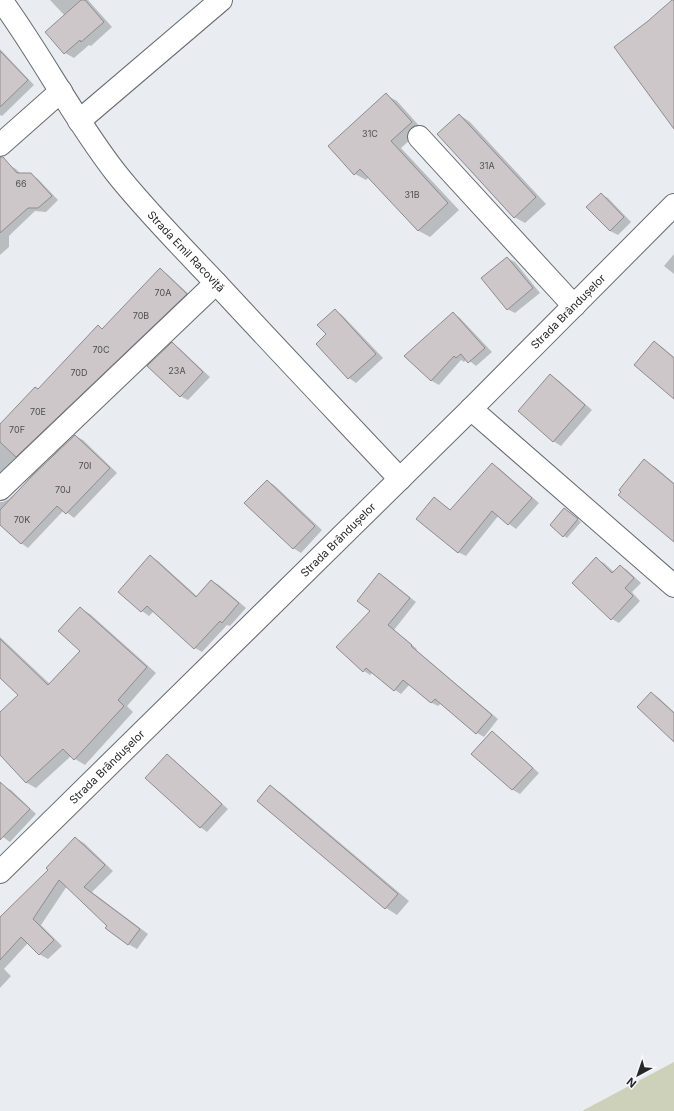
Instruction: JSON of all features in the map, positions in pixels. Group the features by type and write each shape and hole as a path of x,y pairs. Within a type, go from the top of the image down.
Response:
{"street":[{"name":"Strada Emil Racoviță","path":"1,0 61,91 78,121 116,173 158,222 400,479"},
{"path":"78,121 221,0"},
{"path":"0,145 61,91"},
{"path":"419,137 574,306"},
{"name":"Strada Brândușelor","path":"0,872 471,409 674,205"},
{"path":"0,489 216,283"},
{"path":"471,409 674,586"}],"green space":[{"path":"674,1062 674,1111 582,1111"}],"building":[{"path":"81,0 85,0 104,22 81,42 80,40 64,54 45,32"},
{"path":"672,0 674,0 674,129 614,47 648,21"},
{"path":"0,51 28,80 0,107"},
{"path":"386,93 412,122 391,141 448,203 418,231 360,169 354,175 328,146"},
{"path":"459,114 536,197 514,218 437,134"},
{"path":"0,157 3,157 17,173 31,173 52,196 38,208 28,208 0,233"},
{"path":"601,193 624,217 610,231 586,207"},
{"path":"507,257 533,288 507,310 481,278"},
{"path":"160,268 187,294 16,457 0,442 0,424 35,387 38,389 98,325 102,329"},
{"path":"335,309 376,354 348,379 316,344 326,334 317,325"},
{"path":"453,312 485,348 468,363 461,354 456,358 454,356 431,381 404,356"},
{"path":"654,341 674,358 674,399 634,365"},
{"path":"172,342 203,372 180,397 147,366"},
{"path":"550,374 585,405 553,442 518,411"},
{"path":"75,435 110,468 66,514 57,506 21,544 0,525 0,510 33,475"},
{"path":"644,459 674,484 674,542 618,495 621,492 619,490"},
{"path":"492,463 532,498 508,525 492,511 458,553 416,519 434,497 450,510"},
{"path":"267,480 315,526 293,549 244,503"},
{"path":"564,508 578,519 563,537 550,525"},
{"path":"150,555 196,597 211,580 239,603 222,623 220,621 194,649 147,606 141,612 118,592"},
{"path":"596,557 612,573 620,565 634,578 625,588 633,596 611,620 572,583"},
{"path":"379,573 410,598 388,625 492,715 476,734 435,699 431,703 403,680 394,691 366,668 363,672 336,647 370,611 357,601"},
{"path":"80,607 147,667 118,700 124,706 74,760 63,749 26,783 0,755 0,712 18,695 0,678 0,639 48,685 80,651 58,631"},
{"path":"651,692 674,713 674,742 637,707"},
{"path":"492,731 533,768 512,790 471,754"},
{"path":"167,754 222,804 200,828 145,778"},
{"path":"0,782 30,809 0,840"},
{"path":"270,785 398,894 385,909 257,801"},
{"path":"75,837 105,865 84,887 140,929 128,945 105,928 107,926 59,880 33,919 54,940 39,955 21,937 0,960 0,917 48,870 46,868"}]}
